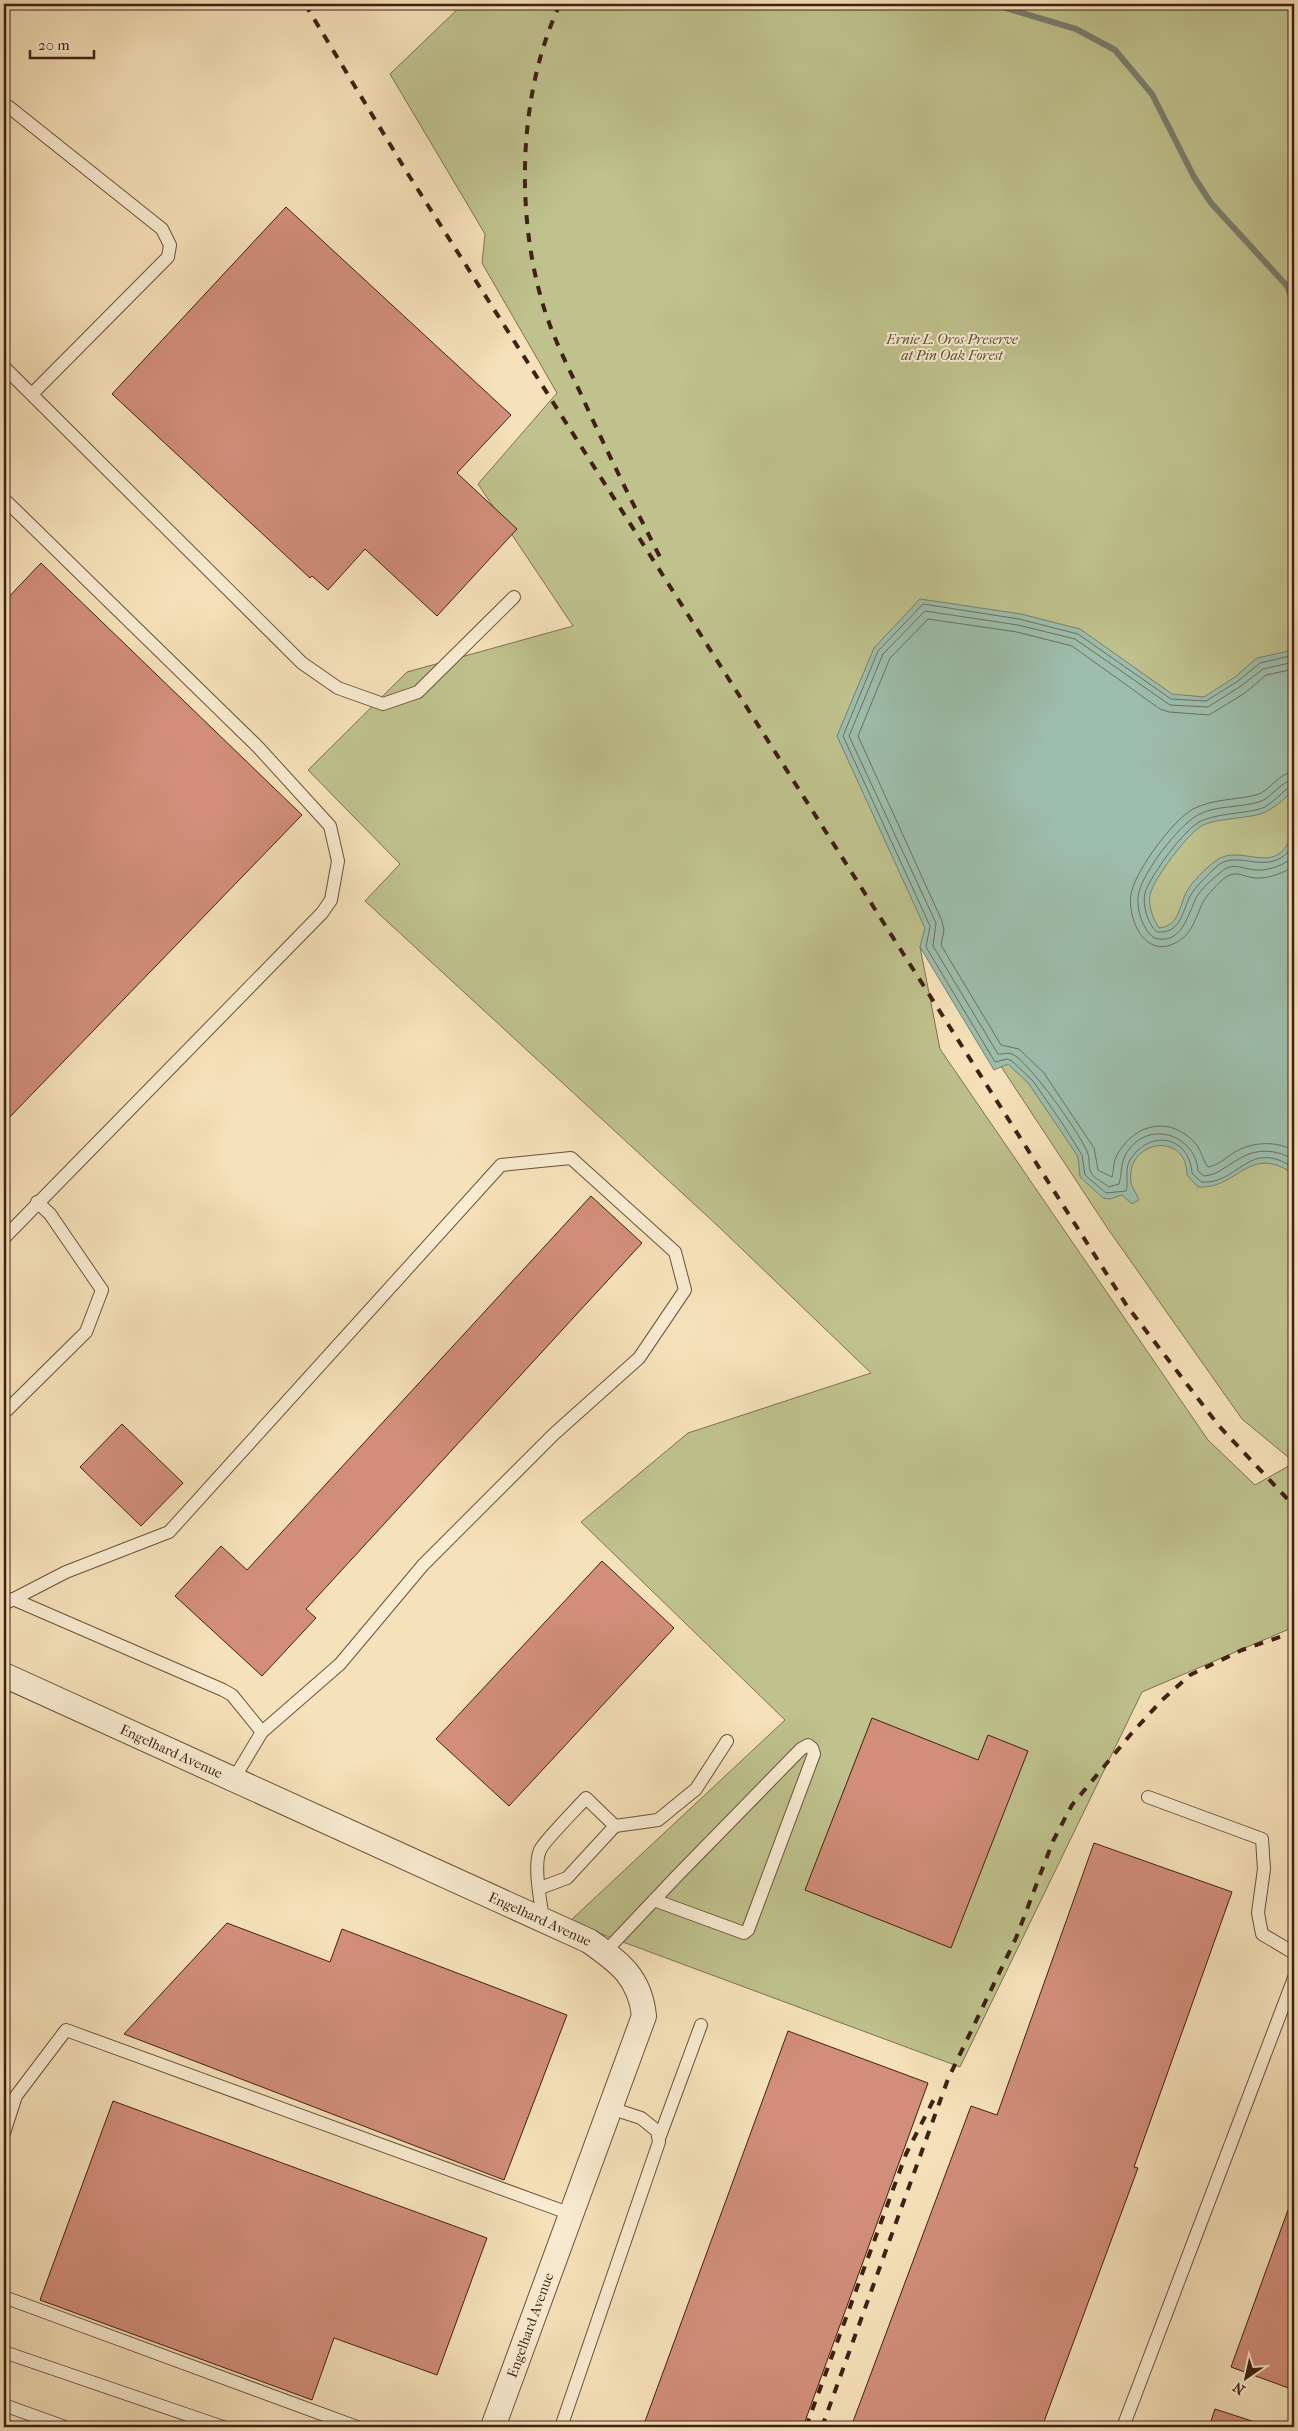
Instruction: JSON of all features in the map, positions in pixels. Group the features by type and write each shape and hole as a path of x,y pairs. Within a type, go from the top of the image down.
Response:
{"street":[{"name":"Engelhard Avenue","path":"4,1675 589,1941 619,1962 633,1980 642,1999 644,2016 493,2427"}],"lane":[{"path":"4,106 9,107 162,229 170,245 168,257 32,394"},
{"path":"4,367 302,663 338,688 383,704 418,692 514,597"},
{"path":"4,499 258,747 330,826 338,861 331,900 322,913 37,1202 4,1238"},
{"path":"8,1601 66,1572 170,1532 501,1164 571,1158 675,1252 685,1290 639,1358 554,1434 423,1565 340,1664 262,1732 233,1780"},
{"path":"4,1413 86,1332 102,1290 50,1214 37,1202"},
{"path":"8,1601 223,1690 232,1695 262,1732"},
{"path":"540,1888 567,1878 615,1826 658,1820 696,1789 727,1741"},
{"path":"605,1952 654,1900 801,1749 808,1746 812,1748 814,1754 748,1930 744,1933 654,1900"},
{"path":"1148,1797 1262,1839 1264,1869 1258,1913 1262,1934 1294,1953"},
{"path":"543,1920 538,1865 540,1850 586,1798 615,1826"},
{"path":"1124,2427 1294,1978"},
{"path":"560,2427 660,2136 701,2025"},
{"path":"4,2133 16,2096 66,2030 571,2214"},
{"path":"610,2108 641,2118 658,2131 660,2136"},
{"path":"4,2297 357,2427"},
{"path":"4,2352 224,2427"},
{"path":"4,2405 65,2427"}],"green space":[{"name":"Ernie L. Oros Preserve at Pin Oak Forest","path":"463,4 1294,4 1294,1462 1242,1419 1108,1229 921,945 920,947 940,1049 1208,1440 1255,1485 1294,1463 1294,1627 1142,1692 960,2067 569,1922 785,1720 581,1522 688,1433 871,1373 719,1227 365,901 400,864 308,770 407,672 573,626 478,484 557,393 482,263 485,234 390,74"}],"water":[{"path":"920,599 1021,614 1080,629 1172,694 1204,697 1235,677 1257,658 1294,650 1294,790 1274,807 1261,814 1210,822 1197,829 1164,868 1150,895 1150,904 1159,928 1166,926 1175,919 1184,897 1199,875 1214,862 1225,856 1236,855 1259,858 1279,854 1287,844 1294,827 1294,1174 1278,1166 1265,1163 1254,1165 1212,1186 1198,1187 1187,1175 1184,1161 1177,1151 1168,1146 1157,1146 1146,1149 1137,1157 1132,1168 1131,1182 1139,1200 1132,1204 1122,1195 1110,1199 1103,1198 1080,1177 1078,1157 1029,1084 1008,1064 994,1070 920,947 925,928 837,736 874,648"}],"building":[{"path":"286,207 511,415 457,473 517,529 437,616 365,549 328,590 312,576 310,578 112,394"},
{"path":"41,563 302,815 4,1123 4,602"},
{"path":"591,1196 642,1243 306,1609 316,1618 262,1676 175,1596 221,1546 247,1570"},
{"path":"122,1424 183,1483 141,1526 80,1467"},
{"path":"602,1561 674,1628 509,1806 436,1739"},
{"path":"872,1718 978,1760 988,1735 1028,1751 951,1948 805,1890"},
{"path":"1094,1843 1232,1892 1134,2167 1138,2168 1042,2427 851,2427 971,2106 997,2115"},
{"path":"227,1923 330,1962 342,1929 567,2015 504,2180 124,2034"},
{"path":"788,2031 928,2083 803,2427 643,2427"},
{"path":"113,2101 487,2238 437,2375 334,2338 312,2400 40,2300"},
{"path":"1292,2199 1294,2199 1294,2390 1231,2367"},
{"path":"1215,2409 1261,2424 1260,2427 1209,2427"}],"waterway":[{"path":"992,4 1076,29 1115,50 1152,94 1194,177 1211,203 1288,287 1294,309"},
{"path":"1294,384 1294,389"}],"railway":[{"path":"305,4 408,174 1127,1306 1219,1426 1294,1506"},
{"path":"560,4 546,39 536,76 525,154 528,234 535,272 544,308 560,351 663,563"},
{"path":"822,2427 948,2079 1016,1938 1053,1841 1072,1805 1131,1734 1162,1700 1190,1675 1242,1650 1294,1632"},
{"path":"806,2427 906,2154 937,2093"}]}
